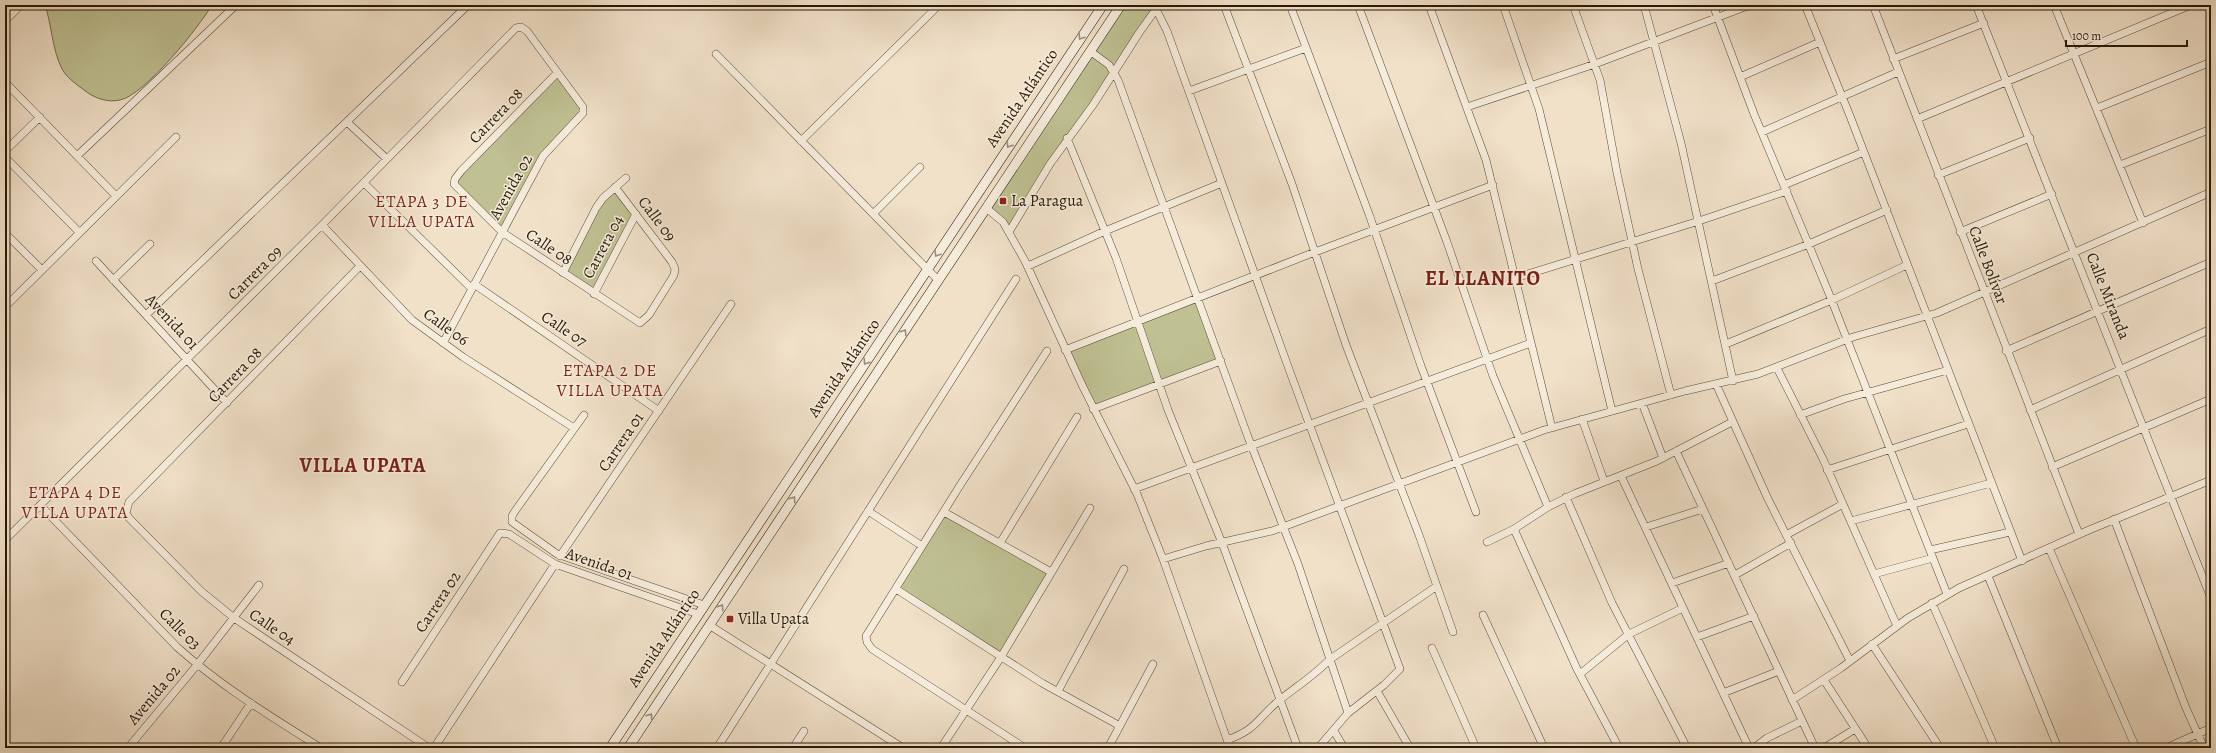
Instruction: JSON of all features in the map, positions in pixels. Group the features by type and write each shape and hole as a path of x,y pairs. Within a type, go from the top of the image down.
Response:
{"street":[{"path":"5,21 21,5"},
{"path":"77,156 236,5"},
{"path":"146,315 468,5"},
{"path":"801,141 939,5"},
{"name":"Avenida Atlántico","path":"610,748 1103,5"},
{"name":"Avenida Atlántico","path":"628,748 1121,5"},
{"path":"1224,5 1247,69 1292,184 1346,345 1453,632"},
{"path":"1290,5 1374,230 1426,381 1476,512"},
{"path":"1358,5 1487,358 1518,438 1548,506"},
{"path":"1429,5 1467,107 1493,185 1552,428"},
{"path":"1503,5 1532,86 1612,411"},
{"path":"1574,5 1595,64 1632,241 1671,395"},
{"path":"1644,5 1655,42 1699,221 1733,381"},
{"path":"1713,5 1762,132 1832,300 1947,594"},
{"path":"1467,107 1595,64 1750,5"},
{"path":"1805,5 1887,210 1968,424 2022,561"},
{"name":"Calle Bolívar","path":"1872,5 2006,352 2079,534"},
{"name":"Calle Miranda","path":"1976,5 2172,495 2211,598"},
{"path":"2054,5 2143,223"},
{"path":"1916,120 2007,80 2191,5"},
{"path":"1009,232 1068,138 1093,105 1157,6"},
{"path":"1157,6 1400,669 1377,691 1348,714 1318,748"},
{"path":"1893,58 1984,23"},
{"name":"Carrera 09","path":"5,540 364,183 516,28 524,28 558,73"},
{"path":"1740,77 1820,42"},
{"path":"1189,91 1306,48"},
{"path":"1090,51 1114,72 1251,446 1312,605 1348,714"},
{"path":"716,54 938,280"},
{"path":"2097,108 2211,62"},
{"path":"1762,132 1843,98 1898,72"},
{"name":"Avenida 02","path":"443,343 543,156 582,116 583,107 558,73"},
{"name":"Carrera 08","path":"455,179 558,73"},
{"path":"5,82 116,196"},
{"path":"5,151 40,118"},
{"path":"347,122 387,159"},
{"path":"2120,165 2211,129"},
{"path":"5,307 176,137"},
{"path":"1068,138 1139,321 1191,467 1222,543 1298,748"},
{"path":"1938,175 2030,138"},
{"path":"1515,278 1699,221 1786,188 1864,152"},
{"path":"5,157 79,232"},
{"path":"873,214 920,167"},
{"path":"563,273 596,208 615,187 626,178"},
{"name":"Calle 08","path":"455,179 456,187 502,232 594,294 638,322 643,322"},
{"name":"Calle 07","path":"364,183 473,286 659,411"},
{"path":"1028,266 1105,231 1222,183"},
{"path":"1065,350 1315,252 1493,185"},
{"name":"Calle 09","path":"615,187 675,269 670,282 643,322"},
{"path":"1163,559 1222,543 1255,536 1283,527 1518,438 1582,419 1671,395 1733,381 1777,368 1847,340 1928,316 2211,192"},
{"path":"1960,232 2052,194"},
{"path":"986,208 997,217 1009,232 1028,266 1093,409 1134,489 1163,559 1230,748"},
{"path":"1712,281 1809,244 1887,210"},
{"name":"Carrera 04","path":"594,294 636,214"},
{"name":"Calle 06","path":"322,225 412,320 443,343 574,428"},
{"path":"5,233 42,270"},
{"path":"113,280 150,244"},
{"name":"Avenida 01","path":"96,261 227,402"},
{"path":"2006,352 2098,310 2211,262"},
{"path":"1726,344 1832,300 1907,264"},
{"name":"Carrera 08","path":"129,502 360,266"},
{"path":"717,748 1016,279"},
{"name":"Carrera 01","path":"560,556 730,304"},
{"path":"2030,410 2211,329"},
{"path":"1134,489 1531,343"},
{"path":"1025,748 868,646 866,639 868,632 922,546 1047,352"},
{"path":"1093,409 1220,361"},
{"path":"1777,368 1828,470 1897,626"},
{"path":"1800,415 1868,392 1948,370"},
{"path":"1716,384 1732,422 1786,535 1850,661"},
{"path":"2052,467 2211,399"},
{"path":"1642,403 1663,458"},
{"path":"574,428 584,415"},
{"path":"1000,543 1077,417"},
{"path":"1582,419 1604,482"},
{"path":"1487,542 1514,529 1548,506 1566,497 1663,458 1732,422"},
{"path":"1828,470 1890,447 1968,424"},
{"name":"Avenida 01","path":"574,428 512,516 514,525 560,556 704,605"},
{"path":"1676,452 1815,748"},
{"path":"1621,476 1748,748"},
{"path":"1792,700 1824,680 1897,626 1947,594 2079,534 2211,480"},
{"path":"1851,521 1991,483"},
{"path":"1566,497 1612,603 1687,748"},
{"name":"Calle 04","path":"129,502 126,513 129,518 201,591 234,618 429,748"},
{"path":"1786,535 1843,504"},
{"name":"Calle 03","path":"40,506 177,647 197,665 220,684 321,748"},
{"path":"941,748 1001,656 1050,572 1090,508"},
{"path":"1646,527 1703,509"},
{"path":"868,511 922,546"},
{"path":"944,512 1050,572"},
{"path":"2114,519 2204,748"},
{"path":"1514,529 1580,674 1619,748"},
{"path":"1930,550 2010,532"},
{"name":"Avenida 01","path":"497,537 500,533 509,534 555,564 698,614"},
{"name":"Carrera 02","path":"402,682 497,537"},
{"path":"1734,575 1791,543"},
{"path":"2049,548 2136,748"},
{"path":"1874,574 1933,558"},
{"path":"1672,583 1728,563"},
{"path":"434,748 555,564"},
{"path":"1058,691 1124,569"},
{"path":"1988,576 2058,748"},
{"name":"Avenida 02","path":"128,748 197,665 260,585"},
{"path":"1227,740 1243,734 1253,727 1281,700 1330,660 1437,586"},
{"path":"896,589 1058,691 1120,726"},
{"path":"1932,603 1995,748"},
{"path":"1580,674 1629,634 1683,608"},
{"path":"1483,615 1544,748"},
{"path":"1697,638 1754,616"},
{"path":"709,625 903,748"},
{"path":"1872,644 1940,748"},
{"path":"1432,648 1476,748"},
{"path":"1108,748 1153,664"},
{"path":"1723,693 1779,671"},
{"path":"1824,680 1868,748"},
{"path":"1377,691 1410,748"},
{"path":"221,748 250,703"},
{"path":"1754,748 1767,738 1802,721"},
{"path":"2166,748 2211,728"},
{"path":"1824,748 1856,729"},
{"path":"792,748 804,731"},
{"path":"1334,731 1344,748"}],"green space":[{"path":"45,5 212,5 196,28 157,74 131,95 120,100 110,101 88,93 66,75 56,54"},
{"path":"1121,5 1159,5 1070,134 1009,232 986,208"},
{"path":"557,73 583,110 548,150 502,232 456,187 455,179"},
{"path":"615,187 636,214 594,294 563,273 590,219"},
{"path":"1198,299 1221,361 1093,409 1065,350"},
{"path":"944,512 1051,572 1001,657 896,589"}],"place":[{"name":"La Paragua","path":"1003,201"},
{"name":"Villa Upata","path":"730,619"}],"district":[{"name":"ETAPA 3 DE VILLA UPATA","path":"422,211"},
{"name":"EL LLANITO","path":"1483,278"},
{"name":"ETAPA 2 DE VILLA UPATA","path":"610,380"},
{"name":"VILLA UPATA","path":"363,465"},
{"name":"ETAPA 4 DE VILLA UPATA","path":"75,502"}]}
